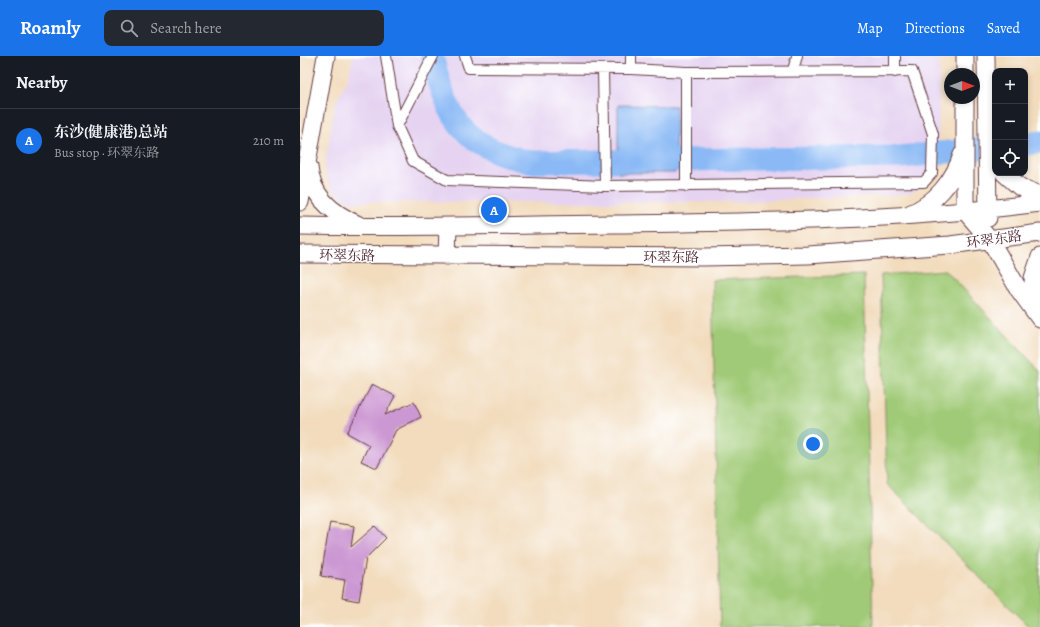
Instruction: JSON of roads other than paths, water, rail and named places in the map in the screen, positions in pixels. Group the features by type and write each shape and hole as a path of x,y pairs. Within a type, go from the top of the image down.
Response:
{"street":[{"path":"300,202 326,56"},
{"path":"386,56 397,126 413,161 447,180 605,186 686,186 924,182 932,173 933,134 912,71 793,70 686,72 631,69 468,68 465,56"},
{"path":"397,126 433,56"},
{"path":"631,69 632,56"},
{"path":"793,70 797,56"},
{"path":"895,56 895,72"},
{"path":"965,56 965,68"},
{"path":"986,56 986,208 990,240"},
{"path":"603,69 605,186"},
{"path":"686,72 686,186"},
{"path":"965,104 965,210 990,240 1019,290 1037,316"},
{"path":"986,136 992,151"},
{"path":"902,216 921,208 940,193 955,172 965,146"},
{"path":"308,155 312,182 317,194 335,212 362,227"},
{"path":"1007,176 1020,188 1040,195"},
{"path":"902,216 1040,203"},
{"name":"环翠东路","path":"300,226 448,227 705,223 902,216"},
{"path":"447,256 448,227"},
{"name":"环翠东路","path":"300,254 703,257 808,255 915,248 1040,233"},
{"path":"1037,316 1033,278 1040,257"}],"water":[{"path":"618,105 676,106 675,173 618,173"}],"waterway":[{"path":"432,56 445,98 462,127 474,139 488,148 507,156 530,162 901,157 992,147"},
{"path":"1028,144 1040,142"}],"place":[{"name":"东沙(健康港)总站","path":"494,210"}]}
